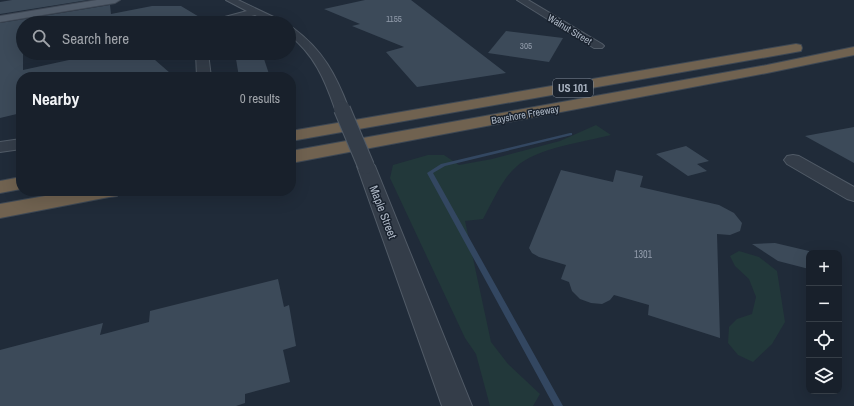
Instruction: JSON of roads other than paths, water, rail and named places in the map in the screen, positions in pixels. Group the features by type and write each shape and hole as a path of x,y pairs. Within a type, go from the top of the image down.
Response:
{"highway":[{"name":"Bayshore Freeway","path":"296,135 854,37"},
{"name":"Bayshore Freeway","path":"296,156 767,69 854,51"},
{"path":"0,187 16,184"},
{"path":"0,211 82,196"}],"main road":[{"path":"0,14 88,0"},
{"path":"74,7 93,0"},
{"path":"18,16 115,0"},
{"path":"0,19 16,16"}],"street":[{"path":"232,0 264,16"},
{"name":"Walnut Street","path":"522,0 598,46"},
{"path":"241,16 256,12"},
{"name":"Maple Street","path":"296,35 317,55 330,76 366,166 457,406"},
{"path":"203,60 204,72"},
{"path":"0,147 16,145"},
{"path":"793,160 854,195"}],"waterway":[{"path":"559,406 430,173 443,165 570,134"}]}
